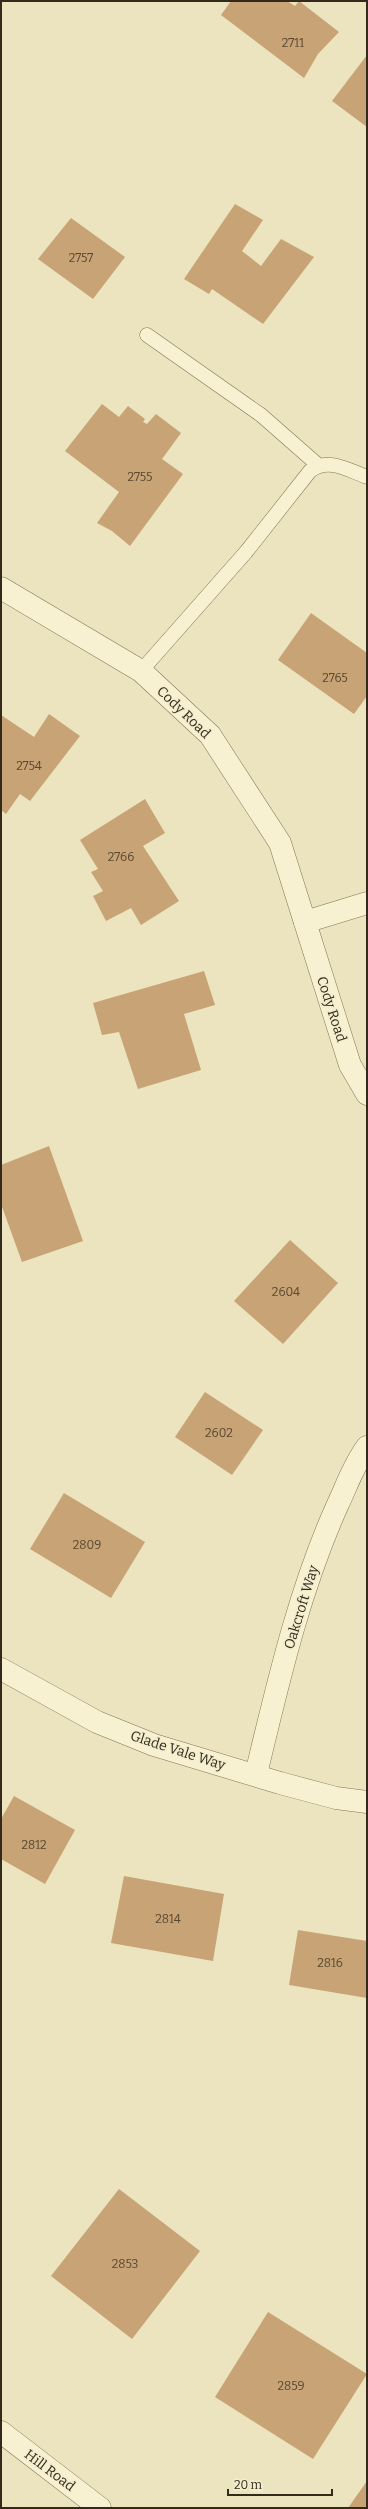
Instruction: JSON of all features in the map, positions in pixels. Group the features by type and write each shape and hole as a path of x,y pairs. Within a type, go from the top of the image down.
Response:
{"street":[{"name":"Cody Road","path":"1,588 141,671 210,735 280,843 350,1065 367,1094"},
{"path":"305,922 367,903"},
{"name":"Oakcroft Way","path":"256,1774 306,1584 323,1537 356,1464 367,1447"},
{"name":"Glade Vale Way","path":"1,1669 97,1722 154,1745 336,1798 367,1802"},
{"name":"Hill Road","path":"1,2432 100,2508"}],"lane":[{"path":"147,334 261,415 318,465"},
{"path":"141,671 246,552 310,471 318,465 331,464 367,477"}],"building":[{"path":"231,1 287,1 295,6 299,1 339,32 318,54 304,78 221,15"},
{"path":"367,55 367,127 332,101"},
{"path":"235,204 263,220 242,251 261,266 281,239 314,257 263,324 212,289 209,294 184,279"},
{"path":"71,218 125,257 93,299 38,259"},
{"path":"102,404 119,417 128,406 145,419 143,422 147,424 156,414 181,433 162,459 183,474 130,546 112,531 97,523 119,492 65,451"},
{"path":"311,613 367,653 367,696 354,714 278,660"},
{"path":"49,714 80,736 30,801 20,794 6,814 1,810 1,715 34,737"},
{"path":"145,799 165,833 143,846 179,901 141,925 131,908 106,921 93,896 103,891 91,872 98,869 80,840"},
{"path":"204,971 215,1005 184,1014 201,1070 138,1089 119,1032 102,1035 93,1003"},
{"path":"49,1146 83,1241 22,1262 1,1204 1,1165"},
{"path":"290,1240 338,1283 283,1344 234,1301"},
{"path":"205,1392 263,1430 232,1475 175,1437"},
{"path":"64,1493 145,1542 111,1598 30,1549"},
{"path":"14,1796 75,1830 45,1884 1,1859 1,1819"},
{"path":"124,1876 224,1894 213,1961 111,1943"},
{"path":"298,1930 367,1941 367,1998 289,1985"},
{"path":"119,2189 200,2251 132,2339 51,2276"},
{"path":"268,2312 367,2374 313,2459 215,2397"},
{"path":"367,2481 367,2508 348,2508"}]}
